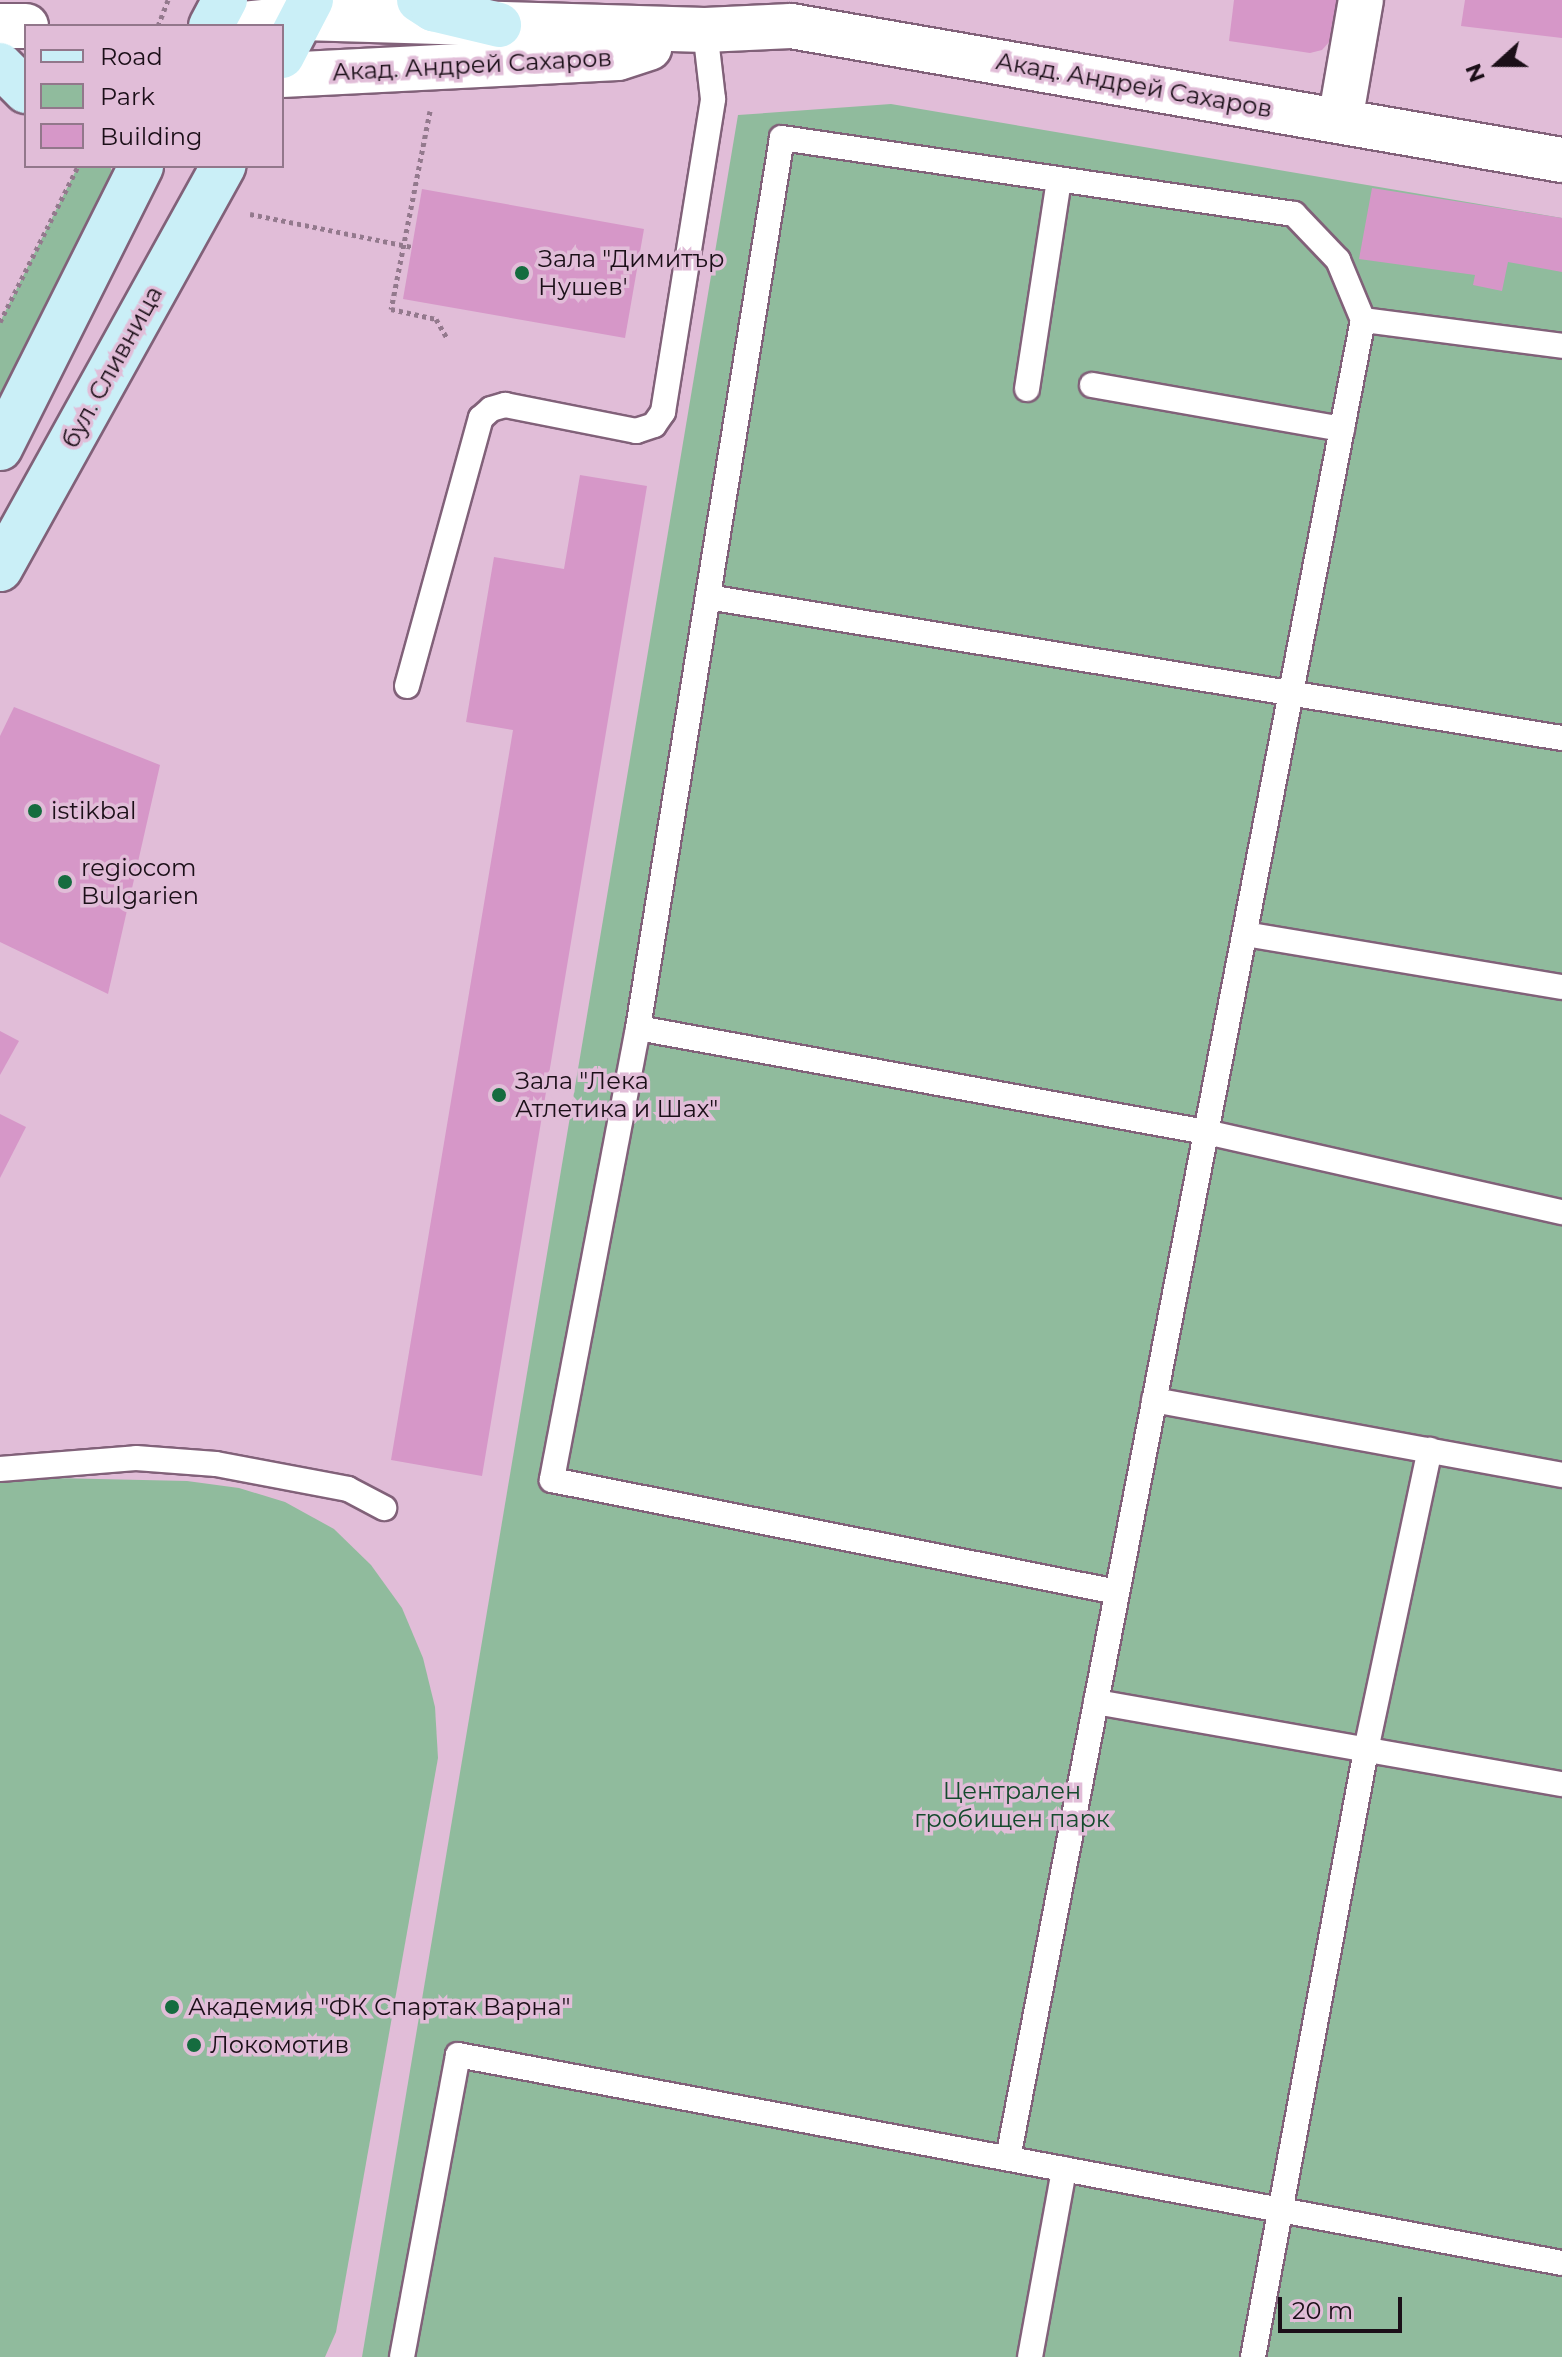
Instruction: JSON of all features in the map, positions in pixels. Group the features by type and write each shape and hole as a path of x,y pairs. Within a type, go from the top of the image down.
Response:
{"main road":[{"path":"212,24 225,0"},
{"path":"419,0 433,9 499,25"},
{"path":"284,52 306,9"},
{"path":"0,63 24,89"},
{"path":"110,168 119,211"},
{"path":"0,448 140,168"},
{"name":"бул. Сливница","path":"0,569 222,168"}],"street":[{"path":"1340,121 1361,0"},
{"name":"Акад. Андрей Сахаров","path":"233,24 306,9 499,25 705,30"},
{"name":"Акад. Андрей Сахаров","path":"284,75 618,58 705,30 794,13 1340,121 1562,160"},
{"path":"0,26 24,26"},
{"path":"0,63 24,64"}],"lane":[{"path":"407,686 481,418 491,409 505,405 636,431 654,425 663,412 713,99 705,30"},
{"path":"1008,2158 1363,320 1338,260 1294,214 782,138 638,1028 552,1480 1117,1592"},
{"path":"1027,389 1059,179"},
{"path":"1363,320 1562,346"},
{"path":"1092,385 1342,429"},
{"path":"708,597 1562,738"},
{"path":"1245,934 1562,987"},
{"path":"638,1028 1206,1132 1561,1205"},
{"path":"1154,1400 1562,1475"},
{"path":"1253,2357 1366,1750 1430,1450"},
{"path":"0,1469 136,1458 216,1464 348,1489 384,1508"},
{"path":"1096,1702 1562,1784"},
{"path":"402,2357 458,2055 1562,2263"},
{"path":"1030,2357 1064,2169"}],"path":[{"path":"159,24 168,0"},
{"path":"432,102 391,309 436,319 447,338"},
{"path":"0,322 77,168"},
{"path":"250,214 412,247"}],"green space":[{"name":"Централен гробищен парк","path":"891,104 1562,218 1562,2357 362,2357 738,115"},
{"path":"77,168 111,168 116,182 0,448 0,322"},
{"name":"Локомотив","path":"54,1478 187,1481 239,1488 285,1502 334,1529 371,1565 402,1608 423,1658 435,1707 438,1758 336,2332 325,2357 0,2357 0,1483"}],"building":[{"path":"1234,0 1338,0 1330,41 1322,50 1310,53 1229,41"},
{"path":"1465,0 1562,0 1562,38 1461,26"},
{"path":"1372,188 1562,218 1562,272 1508,262 1502,291 1473,285 1475,275 1359,259"},
{"name":"Зала \"Димитър Нушев'","path":"422,189 644,229 625,338 403,299"},
{"name":"Зала \"Лека Атлетика и Шах\"","path":"580,475 647,486 482,1476 391,1460 513,730 466,722 494,557 564,569"},
{"path":"14,707 160,765 108,994 0,942 0,736"},
{"path":"0,1031 19,1041 0,1075"},
{"path":"0,1114 26,1127 0,1178"}],"place":[{"name":"Зала \"Димитър Нушев'","path":"522,273"},
{"name":"istikbal","path":"35,811"},
{"name":"regiocom Bulgarien","path":"65,882"},
{"name":"Зала \"Лека Атлетика и Шах\"","path":"499,1095"},
{"name":"Академия \"ФК Спартак Варна\"","path":"172,2007"},
{"name":"Локомотив","path":"194,2045"}]}
